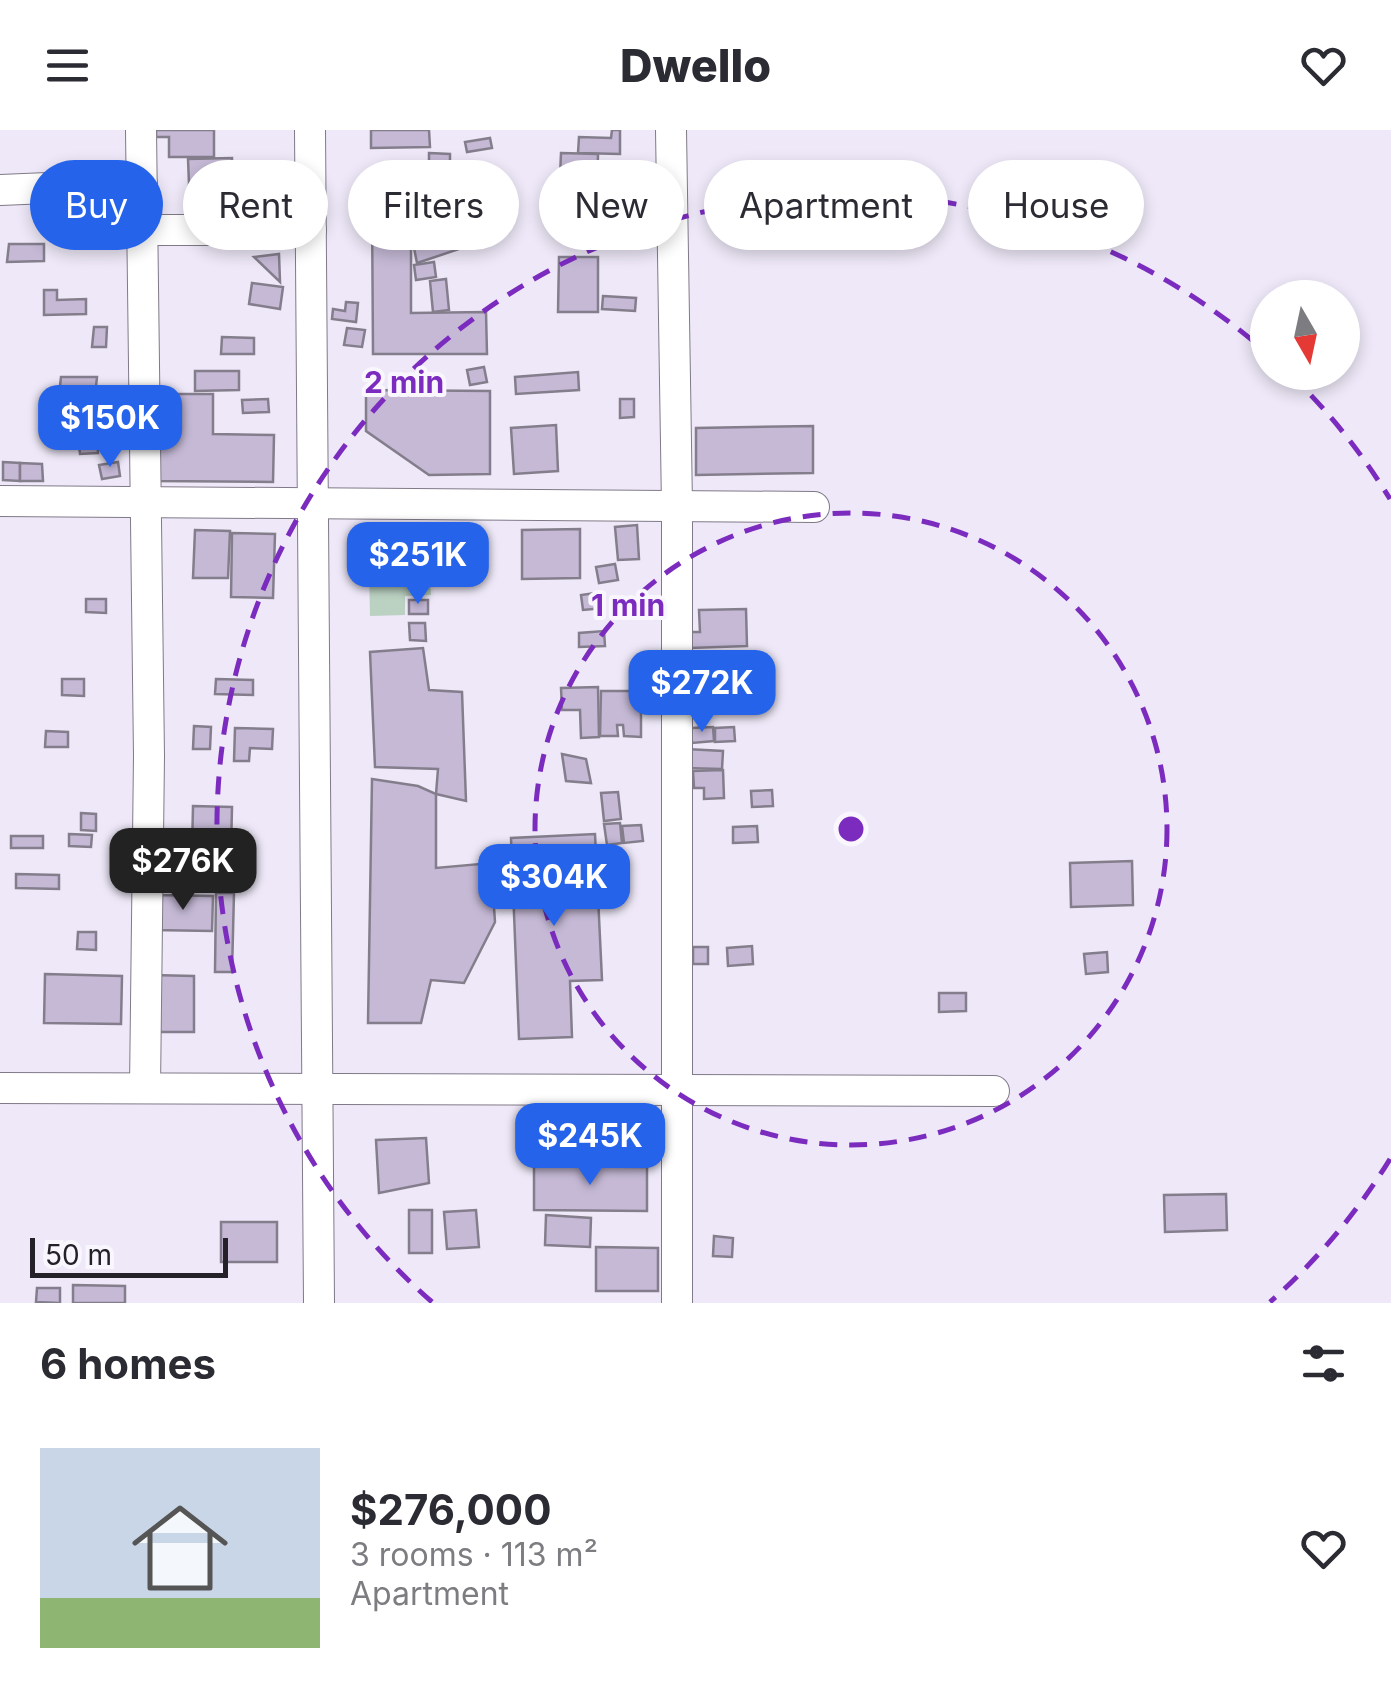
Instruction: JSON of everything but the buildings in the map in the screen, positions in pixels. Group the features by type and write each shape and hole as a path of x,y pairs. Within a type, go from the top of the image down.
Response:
{"street":[{"path":"141,130 142,160"},
{"path":"310,130 310,160"},
{"path":"670,130 677,506 677,1303"},
{"path":"0,190 30,189"},
{"path":"142,250 149,756 145,1088"},
{"path":"311,250 319,1303"},
{"path":"0,501 814,507"},
{"path":"0,1088 994,1090"}],"green space":[{"path":"430,571 431,595 405,596 405,615 370,616 369,573"}]}
